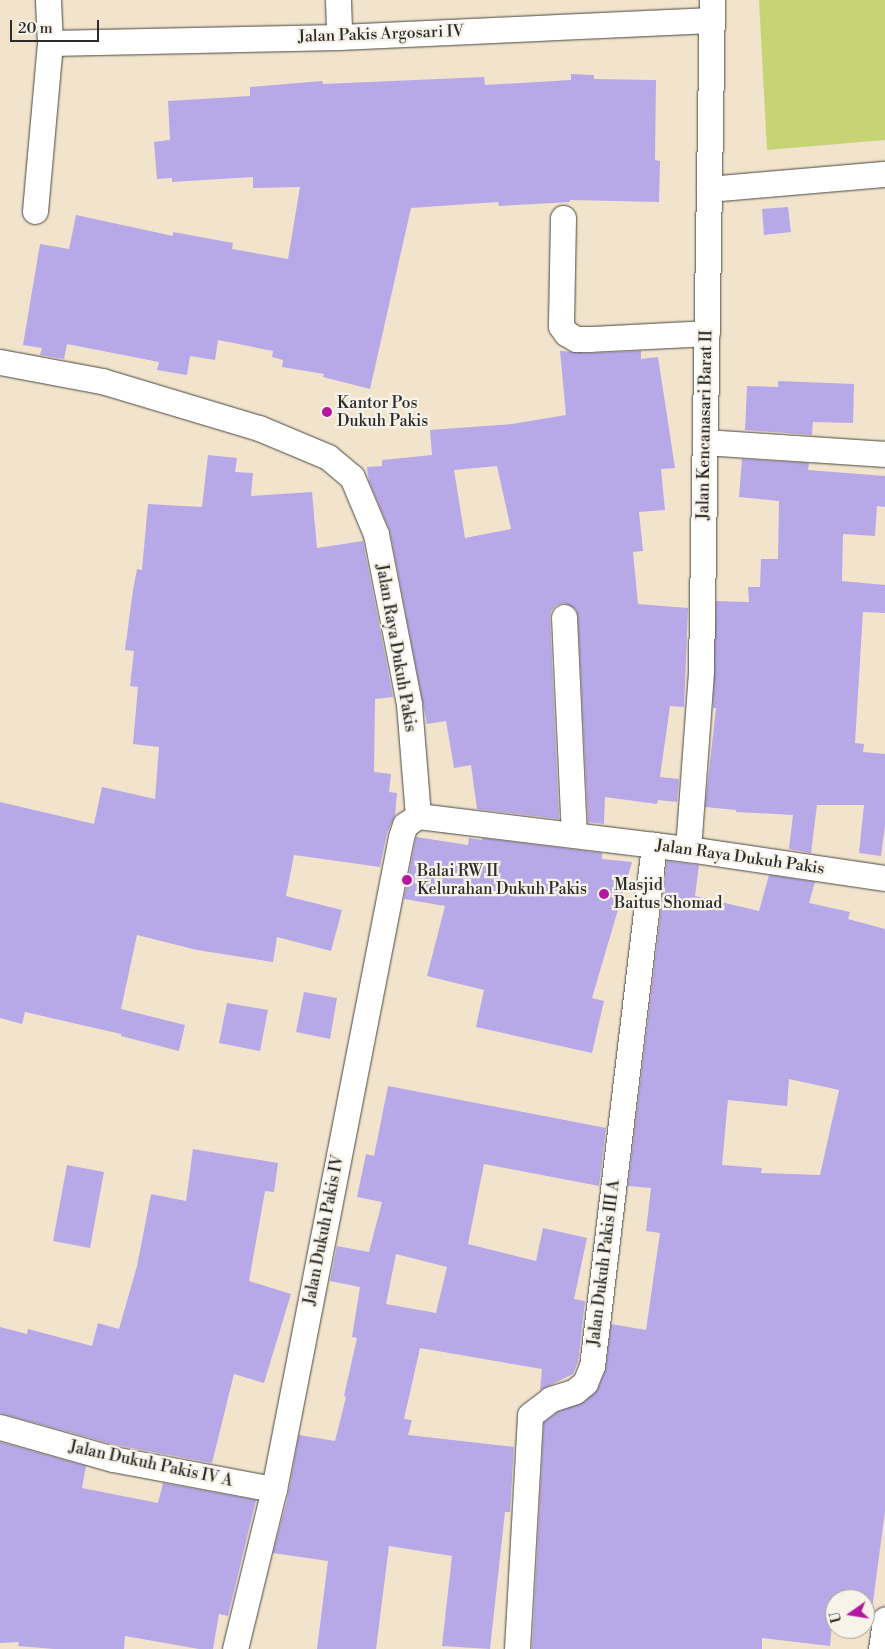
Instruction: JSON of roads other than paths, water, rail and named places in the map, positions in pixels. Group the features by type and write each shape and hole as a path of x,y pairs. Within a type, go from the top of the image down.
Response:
{"street":[{"path":"35,211 50,43 48,0"},
{"path":"338,0 339,37"},
{"name":"Jalan Pakis Argosari IV","path":"50,43 339,37 712,10"},
{"name":"Jalan Kencanasari Barat II","path":"688,849 701,670 712,10"},
{"path":"709,189 885,174"},
{"path":"563,218 561,326 566,334 576,339 590,339 707,333"},
{"name":"Jalan Raya Dukuh Pakis","path":"0,362 102,381 259,428 328,457 352,477 376,534 409,704 418,816 688,849 885,878"},
{"path":"705,442 885,454"},
{"path":"564,617 574,835"},
{"name":"Jalan Dukuh Pakis IV","path":"235,1649 274,1489 391,882 405,826 418,816"},
{"name":"Jalan Dukuh Pakis III A","path":"517,1649 530,1415 551,1398 575,1391 585,1384 592,1366 654,845"},
{"name":"Jalan Dukuh Pakis IV A","path":"0,1427 113,1459 274,1489"},
{"path":"881,1649 885,1619"}],"place":[{"name":"Kantor Pos Dukuh Pakis","path":"327,412"},
{"name":"Balai RW II Kelurahan Dukuh Pakis","path":"407,880"},
{"name":"Masjid Baitus Shomad","path":"604,894"}]}
